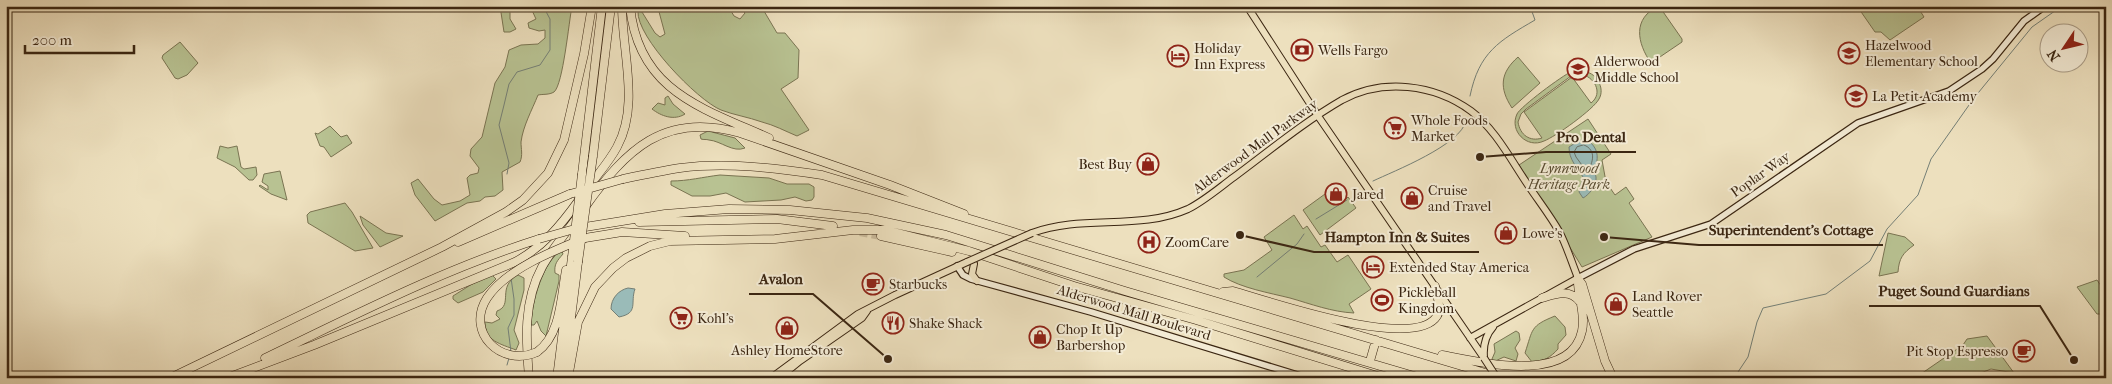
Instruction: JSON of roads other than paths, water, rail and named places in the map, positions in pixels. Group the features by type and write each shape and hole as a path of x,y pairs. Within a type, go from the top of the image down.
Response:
{"highway":[{"path":"170,378 442,247 513,208 537,187 548,174 560,152 584,54 592,6"},
{"path":"563,378 573,258 602,6"},
{"path":"611,6 584,219 573,258 553,333 546,344 537,352 526,356 504,354 494,348 487,339 482,326 482,311 485,302 497,287 522,269 548,254 586,238 622,232 734,240"},
{"path":"226,378 314,345 437,292 508,265 532,253 542,244 562,222 607,162 624,131 628,96 622,6"},
{"path":"630,6 634,29 643,53 658,76 673,90 700,108 812,157"},
{"path":"529,378 527,320 531,296 538,276 548,258 591,198 630,152 662,134 682,128 701,127 730,130 890,185 1018,234"},
{"path":"442,247 470,238 541,205 570,194 624,179 681,168 718,166 789,170 822,175 854,184 1502,378"},
{"path":"226,378 444,273 480,258 579,228 664,214 729,210 790,210 834,214 946,235 1084,278 1370,361 1421,378"},
{"path":"627,221 787,220 834,226"},
{"path":"568,378 581,312 595,287 619,263 642,249 670,241 775,239 853,230 885,230 1005,262 1066,276 1084,278"},
{"path":"881,236 954,252 1196,320 1384,378"},
{"path":"557,378 573,258"},
{"path":"1005,262 1077,287"},
{"path":"1396,346 1517,370 1529,372 1545,371 1561,364 1576,349 1583,326 1577,288 1578,278"},
{"path":"1578,278 1582,284 1605,361 1613,378"},
{"path":"1216,292 1233,292 1346,322 1396,330 1429,324 1436,318 1439,310 1435,286"},
{"path":"1542,298 1566,293 1575,296 1581,304"},
{"path":"1370,361 1376,340"},
{"path":"1292,351 1367,378"}],"main road":[{"path":"1247,6 1318,116 1497,378"},
{"name":"Poplar Way","path":"1470,338 1634,249 1712,224 1858,123 1939,96 1954,88 1982,69 1993,59 2024,21 2045,6"},
{"name":"Alderwood Mall Parkway","path":"771,378 858,314 957,266 971,263 980,256 1032,233 1053,226 1075,222 1144,220 1172,216 1195,205 1318,116 1345,99 1362,92 1390,86 1430,90 1471,111 1491,132 1558,230 1578,278"},
{"path":"971,263 972,274 977,281"},
{"name":"Alderwood Mall Boulevard","path":"957,266 963,275 977,281 1091,312 1307,378"},
{"name":"Alderwood Mall Parkway","path":"779,378 862,318 867,311"},
{"path":"1484,358 1484,343 1487,335 1498,323"}],"water":[{"path":"1580,140 1591,143 1597,155 1594,172 1596,177 1595,183 1588,195 1583,198 1579,192 1583,177 1569,152 1569,147"},
{"path":"628,288 635,289 633,307 629,313 619,317 611,309 612,301 619,293"}],"waterway":[{"path":"507,174 509,163 499,125 509,84 517,72 540,65 550,50 550,19 543,6"},
{"path":"1470,96 1479,69 1492,49 1535,20 1530,6"},
{"path":"1734,378 1748,357 1757,322 1763,308 1826,294 1870,261 1887,229 1918,195 1931,159 1974,98 2032,27 2062,6"},
{"path":"1373,181 1440,148 1461,130 1466,121"},
{"path":"1316,219 1347,200"},
{"path":"1257,277 1297,244 1304,234"},
{"path":"511,278 514,299 514,315 508,328 511,352"},
{"path":"507,365 509,358"}],"tunnel":[{"path":"860,232 881,236"}],"place":[{"name":"Wells Fargo","path":"1302,50"},
{"name":"Hazelwood Elementary School","path":"1849,53"},
{"name":"Holiday Inn Express","path":"1178,56"},
{"name":"Alderwood Middle School","path":"1578,69"},
{"name":"La Petit Academy","path":"1856,96"},
{"name":"Whole Foods Market","path":"1395,128"},
{"name":"Pro Dental","path":"1480,157"},
{"name":"Best Buy","path":"1148,164"},
{"name":"Jared","path":"1336,194"},
{"name":"Cruise and Travel","path":"1412,198"},
{"name":"Lowe's","path":"1506,233"},
{"name":"Hampton Inn & Suites","path":"1240,235"},
{"name":"Superintendent's Cottage","path":"1604,237"},
{"name":"ZoomCare","path":"1149,242"},
{"name":"Extended Stay America","path":"1373,267"},
{"name":"Starbucks","path":"873,284"},
{"name":"Pickleball Kingdom","path":"1382,300"},
{"name":"Land Rover Seattle","path":"1616,304"},
{"name":"Kohl's","path":"681,318"},
{"name":"Shake Shack","path":"893,323"},
{"name":"Ashley HomeStore","path":"787,328"},
{"name":"Chop It Up Barbershop","path":"1040,337"},
{"name":"Pit Stop Espresso","path":"2024,351"},
{"name":"Avalon","path":"888,359"},
{"name":"Puget Sound Guardians","path":"2074,360"}],"park label":[{"name":"Lynnwood Heritage Park","path":"1569,176"}]}
